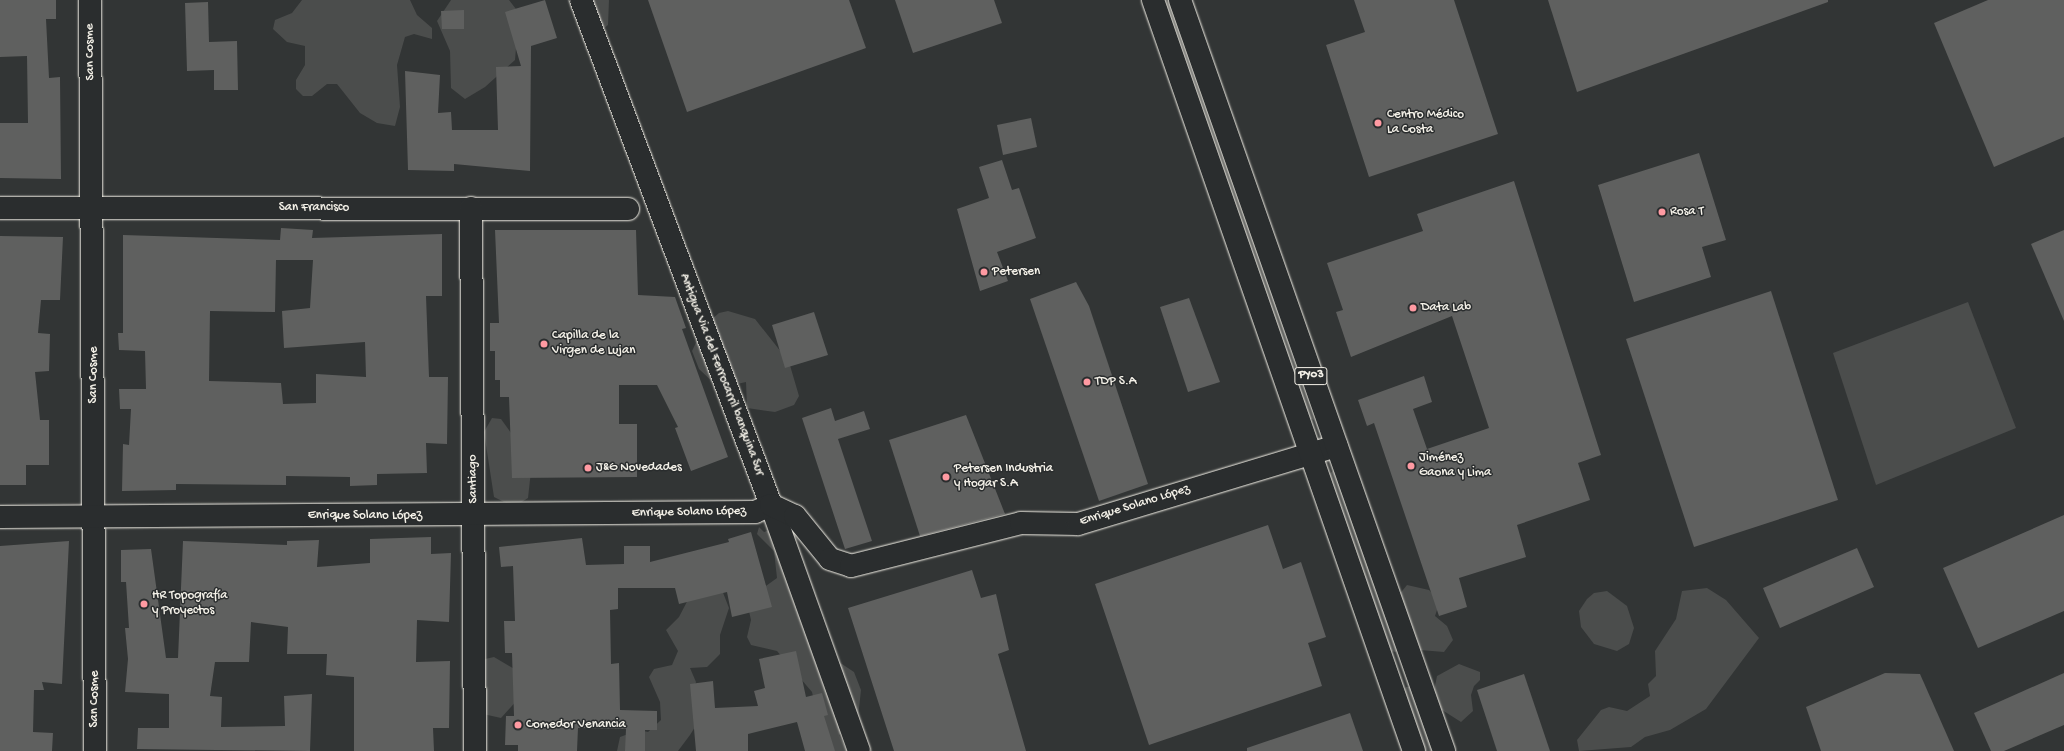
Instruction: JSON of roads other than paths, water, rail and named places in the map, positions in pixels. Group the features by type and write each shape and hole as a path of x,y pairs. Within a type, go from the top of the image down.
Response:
{"main road":[{"name":"San Cosme","path":"90,0 94,208 95,751"},
{"name":"Antigua Via del Ferrocarril banquina Sur","path":"581,0 771,505 859,751"},
{"name":"PY03","path":"1153,0 1414,751"},
{"name":"PY03","path":"1180,0 1444,751"},
{"name":"San Francisco","path":"0,208 628,209"},
{"name":"Santiago","path":"471,208 475,751"},
{"name":"Enrique Solano López","path":"0,518 474,516 755,512 771,505 795,516 830,559 851,566 1022,523 1078,524 1336,446"}],"place":[{"name":"Centro Médico La Costa","path":"1378,123"},
{"name":"Rosa T","path":"1662,212"},
{"name":"Petersen","path":"984,272"},
{"name":"Data Lab","path":"1413,308"},
{"name":"Capilla de la Virgen de Lujan","path":"544,344"},
{"name":"TDP S.A","path":"1087,382"},
{"name":"Jiménez Gaona y Lima","path":"1411,466"},
{"name":"J&G Novedades","path":"588,468"},
{"name":"Petersen Industria y Hogar S.A","path":"946,477"},
{"name":"HR Topografía y Proyectos","path":"144,604"},
{"name":"Comedor Venancia","path":"518,725"}]}
